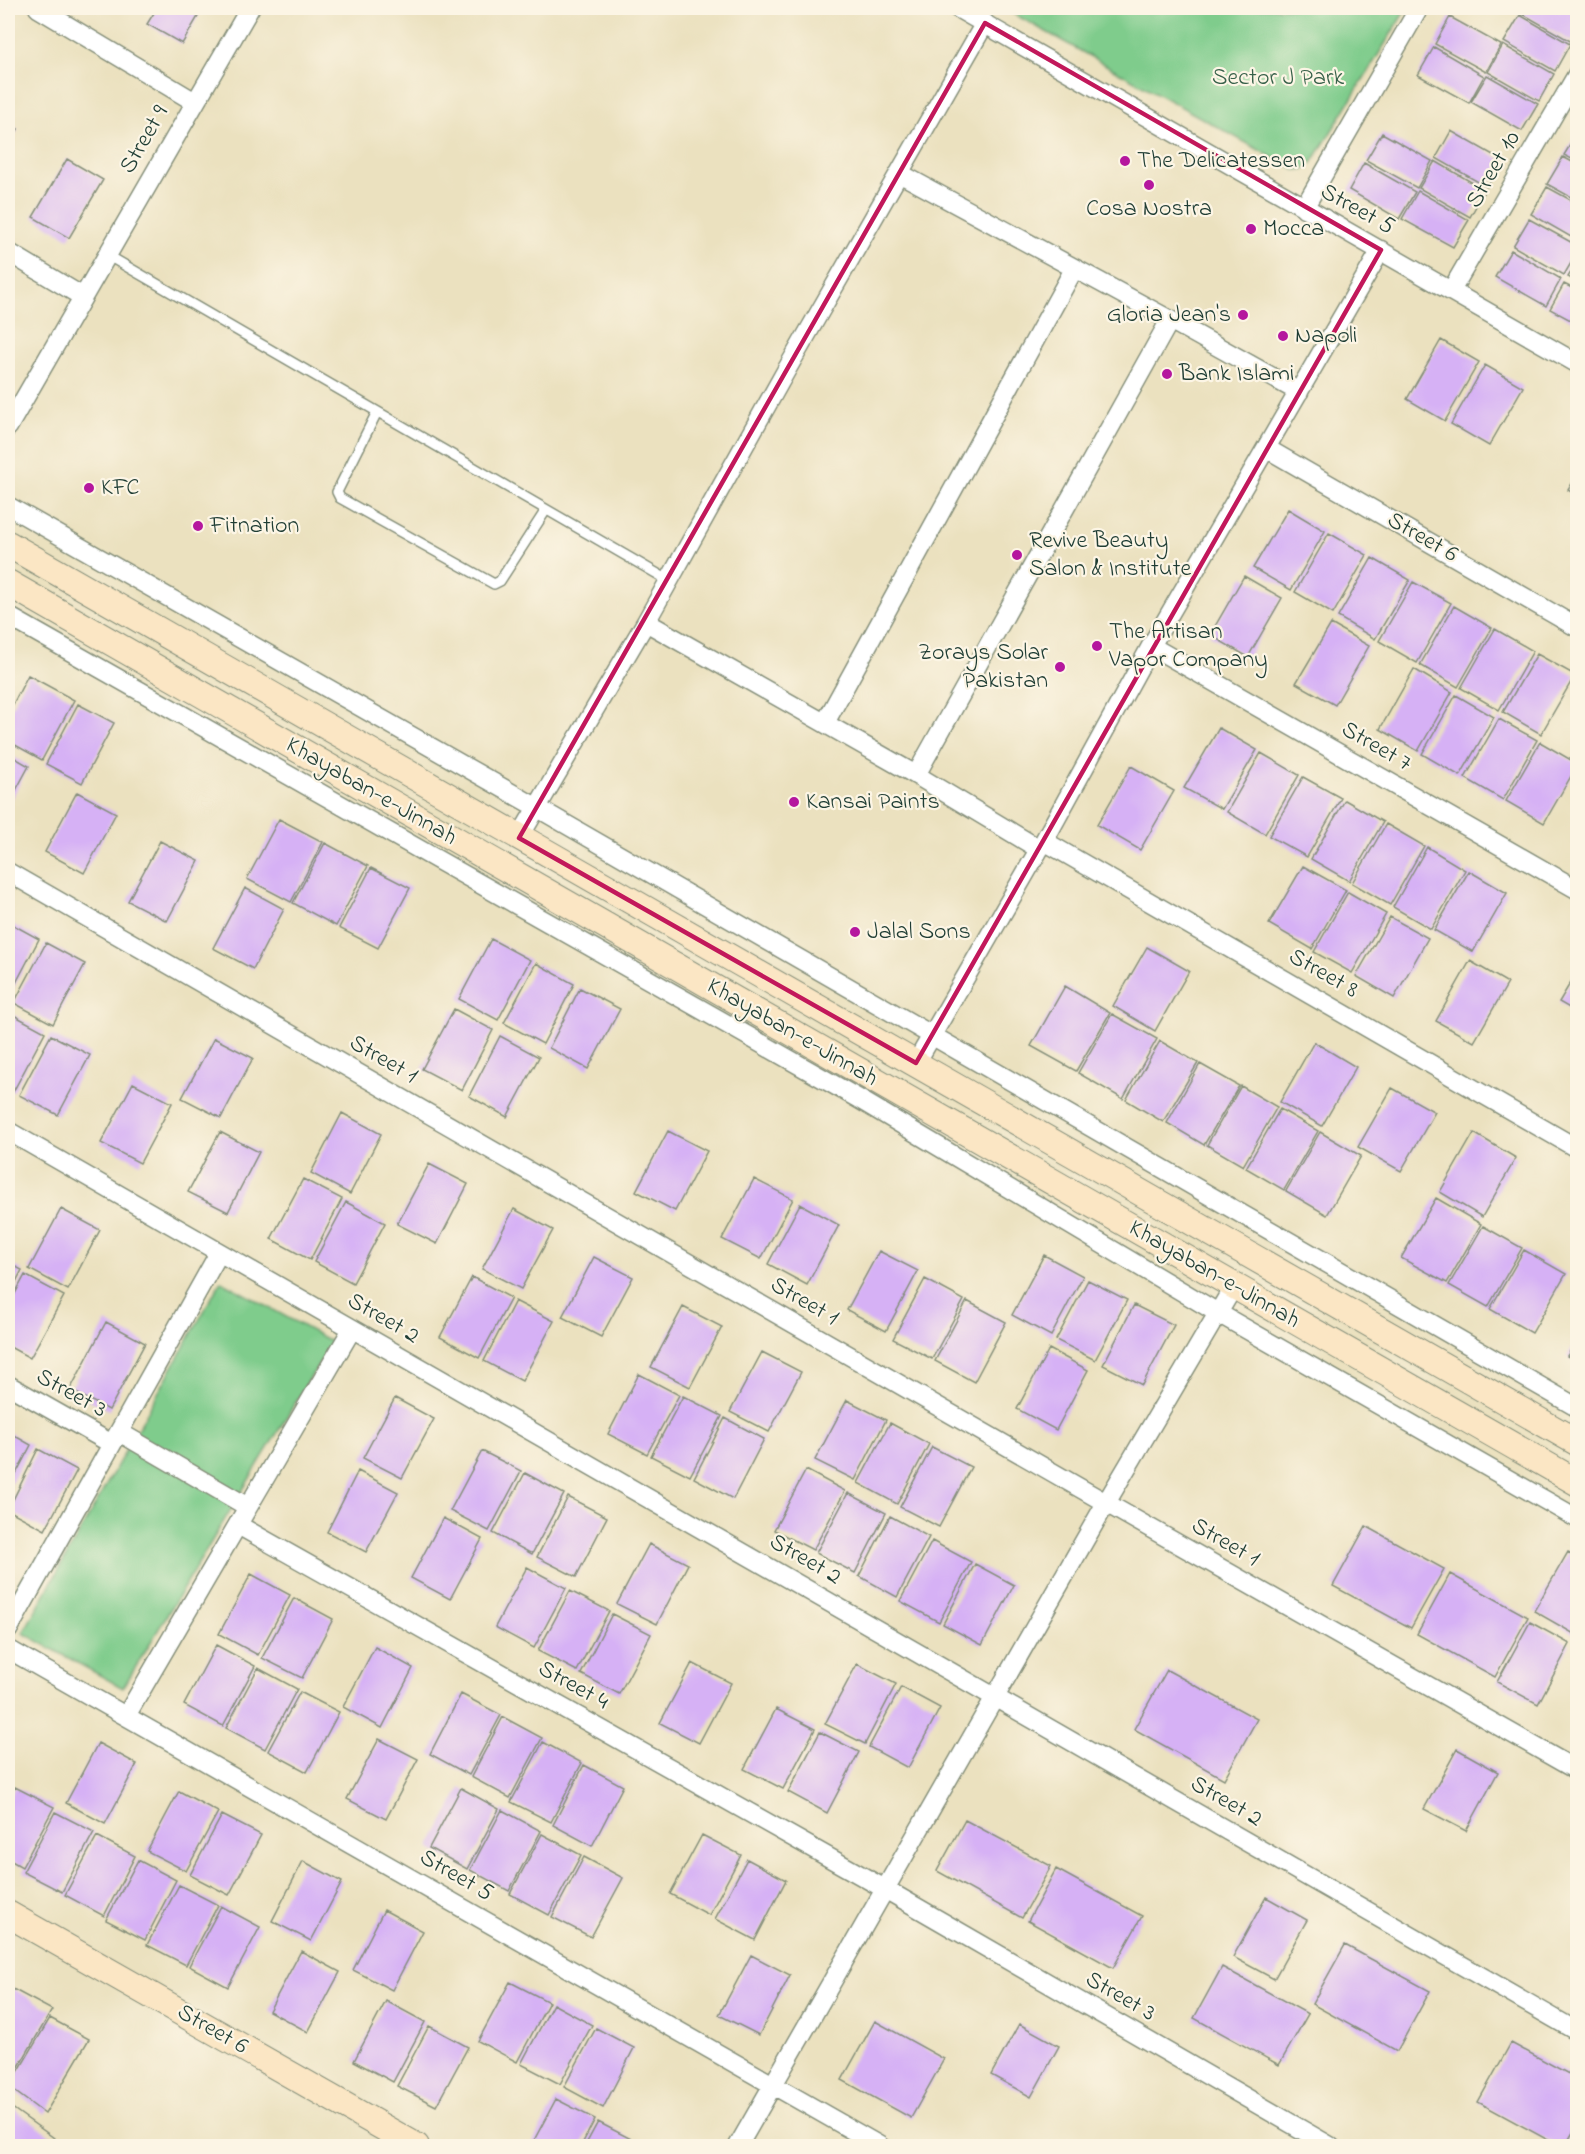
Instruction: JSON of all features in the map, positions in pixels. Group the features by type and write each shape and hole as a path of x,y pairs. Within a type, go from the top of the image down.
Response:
{"main road":[{"name":"Khayaban-e-Jinnah","path":"8,544 1578,1443"},
{"name":"Khayaban-e-Jinnah","path":"8,584 1578,1483"},
{"name":"Street 6","path":"8,1914 416,2146"}],"street":[{"path":"38,8 195,102"},
{"name":"Street 9","path":"8,427 250,8"},
{"name":"Street 5","path":"957,8 1578,364"},
{"path":"1304,208 1419,8"},
{"path":"519,838 646,622 985,23"},
{"name":"Street 10","path":"1451,291 1578,73"},
{"path":"899,173 1299,392"},
{"path":"916,1063 1042,845 1151,646 1381,250"},
{"path":"8,252 83,297"},
{"path":"825,723 1074,269"},
{"path":"916,775 1170,320"},
{"name":"Street 6","path":"1266,448 1578,628"},
{"path":"8,506 536,807 1578,1408"},
{"path":"8,616 849,1094 1218,1313 1578,1519"},
{"name":"Street 8","path":"646,622 1578,1149"},
{"name":"Street 7","path":"1151,646 1578,890"},
{"name":"Street 1","path":"8,872 1106,1503 1578,1771"},
{"name":"Street 2","path":"8,1131 1578,2032"},
{"path":"8,1630 219,1253"},
{"path":"738,2146 1106,1503 1234,1287"},
{"path":"126,1716 352,1329"},
{"name":"Street 3","path":"8,1385 248,1507"},
{"name":"Street 4","path":"238,1525 885,1888"},
{"name":"Street 5","path":"8,1648 880,2146"},
{"name":"Street 3","path":"885,1888 1330,2146"}],"lane":[{"path":"107,255 668,580"},
{"path":"377,412 337,492 340,498 494,584 500,581 546,510"}],"highlighted area":[{"path":"985,23 1381,250 916,1063 519,838"}],"green space":[{"name":"Sector J Park","path":"1003,8 1407,8 1312,163 1304,169 1295,170"},
{"path":"221,1281 332,1342 123,1688 23,1633"}],"building":[{"path":"157,8 203,8 182,44 147,24"},
{"path":"1524,8 1578,9 1578,31 1572,42 1521,13"},
{"path":"1520,15 1570,44 1555,71 1504,42"},
{"path":"1450,17 1501,45 1486,72 1435,44"},
{"path":"1503,45 1554,74 1539,101 1488,72"},
{"path":"1434,47 1484,76 1469,103 1418,75"},
{"path":"1487,75 1538,104 1522,131 1471,102"},
{"path":"8,123 18,129 8,147"},
{"path":"1451,131 1502,160 1487,187 1436,158"},
{"path":"1578,132 1578,162 1564,155"},
{"path":"1382,133 1432,161 1417,188 1366,160"},
{"path":"1563,157 1578,165 1578,201 1547,184"},
{"path":"67,159 103,180 69,238 33,217"},
{"path":"1435,161 1485,190 1470,217 1419,188"},
{"path":"1364,163 1415,192 1399,219 1349,190"},
{"path":"1547,187 1578,204 1578,241 1531,214"},
{"path":"1418,191 1469,220 1453,247 1402,219"},
{"path":"1529,219 1578,246 1578,251 1564,275 1513,246"},
{"path":"1511,250 1561,279 1546,306 1495,277"},
{"path":"1578,261 1578,282 1568,277"},
{"path":"1564,284 1578,291 1578,324 1550,309"},
{"path":"1441,340 1479,362 1445,421 1407,399"},
{"path":"1485,365 1523,387 1489,446 1451,424"},
{"path":"1578,474 1578,496 1568,490"},
{"path":"1288,509 1325,531 1291,590 1253,568"},
{"path":"1329,533 1367,555 1333,614 1295,592"},
{"path":"1372,558 1410,580 1375,639 1338,617"},
{"path":"1244,576 1282,598 1248,657 1210,635"},
{"path":"1413,582 1451,603 1417,663 1379,641"},
{"path":"1454,606 1492,628 1458,687 1420,665"},
{"path":"1331,624 1369,646 1335,705 1296,683"},
{"path":"1495,629 1533,651 1499,710 1461,688"},
{"path":"1537,654 1575,675 1541,734 1503,712"},
{"path":"1414,669 1452,692 1418,751 1380,729"},
{"path":"28,675 74,700 42,760 8,741 8,714"},
{"path":"1456,695 1494,717 1460,776 1422,754"},
{"path":"78,704 114,723 82,783 46,764"},
{"path":"1499,719 1537,740 1503,800 1465,778"},
{"path":"1219,728 1257,750 1222,809 1184,788"},
{"path":"1540,742 1578,764 1544,823 1506,801"},
{"path":"1261,753 1299,775 1265,834 1227,812"},
{"path":"8,754 29,766 8,805"},
{"path":"1131,766 1174,791 1140,850 1097,825"},
{"path":"1303,777 1341,798 1307,857 1269,836"},
{"path":"77,792 116,813 84,873 45,852"},
{"path":"1345,800 1383,822 1349,881 1311,859"},
{"path":"279,819 323,842 291,902 247,879"},
{"path":"1386,824 1424,846 1390,905 1352,883"},
{"path":"160,841 199,861 167,921 128,901"},
{"path":"325,843 368,866 336,926 293,903"},
{"path":"1427,847 1465,870 1431,929 1393,907"},
{"path":"1303,866 1346,890 1312,949 1269,924"},
{"path":"371,868 410,888 378,948 339,928"},
{"path":"1469,871 1507,893 1473,952 1434,930"},
{"path":"245,888 284,909 253,969 213,948"},
{"path":"1348,892 1386,914 1352,973 1314,952"},
{"path":"1390,917 1428,938 1394,998 1356,976"},
{"path":"8,922 39,939 8,998"},
{"path":"491,939 530,960 498,1020 459,999"},
{"path":"46,943 85,964 53,1024 14,1003"},
{"path":"1147,947 1189,971 1155,1031 1113,1006"},
{"path":"1470,961 1508,983 1474,1042 1436,1021"},
{"path":"536,963 574,984 543,1044 504,1023"},
{"path":"1578,970 1578,1013 1559,1002"},
{"path":"1065,986 1110,1013 1076,1071 1031,1046"},
{"path":"580,988 620,1009 588,1069 549,1048"},
{"path":"454,1009 493,1030 462,1090 422,1069"},
{"path":"8,1012 45,1032 13,1092 8,1089"},
{"path":"1112,1014 1157,1039 1123,1099 1078,1073"},
{"path":"51,1035 90,1055 58,1115 19,1095"},
{"path":"500,1036 539,1057 507,1117 469,1096"},
{"path":"214,1038 253,1058 221,1118 182,1098"},
{"path":"1160,1041 1198,1063 1163,1122 1126,1100"},
{"path":"1314,1042 1356,1067 1322,1126 1280,1102"},
{"path":"1200,1064 1239,1086 1204,1145 1167,1123"},
{"path":"133,1083 172,1103 140,1163 101,1143"},
{"path":"1241,1086 1277,1107 1243,1166 1207,1145"},
{"path":"1392,1088 1435,1112 1401,1171 1358,1147"},
{"path":"1280,1109 1318,1131 1284,1190 1246,1168"},
{"path":"342,1113 381,1134 350,1194 311,1173"},
{"path":"668,1131 707,1151 675,1211 636,1191"},
{"path":"220,1132 259,1152 228,1212 188,1192"},
{"path":"1320,1132 1361,1156 1327,1215 1286,1191"},
{"path":"1474,1133 1516,1158 1482,1217 1440,1192"},
{"path":"429,1164 468,1184 437,1244 397,1224"},
{"path":"303,1179 342,1199 310,1260 271,1239"},
{"path":"754,1179 793,1199 761,1259 722,1239"},
{"path":"1436,1198 1481,1224 1447,1283 1401,1258"},
{"path":"346,1202 385,1223 353,1283 314,1262"},
{"path":"800,1204 839,1225 807,1285 768,1264"},
{"path":"61,1209 100,1230 68,1290 29,1269"},
{"path":"514,1209 553,1230 521,1289 482,1269"},
{"path":"1483,1226 1522,1248 1488,1307 1449,1285"},
{"path":"1524,1250 1566,1274 1532,1333 1490,1309"},
{"path":"879,1251 918,1271 886,1331 847,1310"},
{"path":"1044,1255 1083,1276 1051,1336 1012,1315"},
{"path":"594,1257 633,1277 601,1337 562,1317"},
{"path":"8,1263 22,1270 8,1297"},
{"path":"25,1275 64,1296 30,1358 8,1346 8,1307"},
{"path":"472,1277 511,1298 479,1358 440,1337"},
{"path":"925,1279 964,1300 932,1359 893,1339"},
{"path":"1088,1280 1127,1300 1095,1360 1056,1340"},
{"path":"515,1301 554,1321 522,1381 484,1361"},
{"path":"967,1301 1006,1322 974,1382 935,1361"},
{"path":"1134,1305 1174,1325 1142,1385 1103,1365"},
{"path":"683,1307 722,1327 690,1387 651,1367"},
{"path":"106,1322 145,1343 109,1410 70,1390"},
{"path":"1578,1339 1578,1362 1567,1356"},
{"path":"1049,1349 1088,1370 1056,1430 1017,1409"},
{"path":"762,1352 801,1372 769,1432 730,1412"},
{"path":"639,1374 679,1395 647,1454 608,1434"},
{"path":"683,1396 722,1416 690,1476 651,1456"},
{"path":"395,1398 434,1419 402,1478 363,1458"},
{"path":"847,1400 886,1420 855,1480 815,1460"},
{"path":"725,1418 764,1439 733,1499 694,1478"},
{"path":"890,1423 929,1444 897,1504 858,1483"},
{"path":"8,1432 31,1445 8,1489"},
{"path":"932,1447 971,1467 939,1527 900,1507"},
{"path":"38,1449 77,1470 45,1530 8,1510"},
{"path":"482,1451 521,1471 489,1531 450,1511"},
{"path":"806,1470 845,1491 813,1550 774,1530"},
{"path":"358,1471 398,1492 366,1552 327,1532"},
{"path":"525,1473 564,1494 532,1554 493,1533"},
{"path":"848,1493 886,1513 855,1573 816,1553"},
{"path":"568,1497 607,1517 576,1577 537,1557"},
{"path":"890,1516 929,1537 897,1597 859,1576"},
{"path":"443,1518 482,1539 450,1599 411,1578"},
{"path":"1366,1526 1444,1569 1411,1628 1333,1586"},
{"path":"932,1541 971,1562 939,1622 900,1601"},
{"path":"649,1544 688,1564 657,1624 617,1604"},
{"path":"1568,1552 1578,1557 1576,1635 1534,1611"},
{"path":"975,1564 1014,1585 982,1645 943,1624"},
{"path":"527,1567 566,1588 534,1648 495,1627"},
{"path":"251,1574 290,1595 258,1655 219,1634"},
{"path":"1450,1574 1528,1617 1495,1677 1417,1634"},
{"path":"570,1591 609,1611 577,1671 538,1651"},
{"path":"294,1598 333,1619 302,1678 262,1658"},
{"path":"612,1614 651,1634 619,1694 581,1674"},
{"path":"1530,1622 1570,1644 1538,1704 1497,1682"},
{"path":"216,1645 255,1666 223,1726 184,1705"},
{"path":"375,1647 413,1668 382,1728 343,1707"},
{"path":"692,1663 731,1683 699,1743 660,1723"},
{"path":"857,1664 896,1684 865,1744 825,1724"},
{"path":"258,1668 297,1689 265,1749 226,1728"},
{"path":"1167,1670 1257,1719 1224,1779 1134,1729"},
{"path":"901,1687 940,1708 908,1768 869,1747"},
{"path":"300,1692 339,1712 307,1772 268,1751"},
{"path":"461,1694 501,1715 469,1775 430,1754"},
{"path":"776,1709 815,1729 783,1789 744,1769"},
{"path":"503,1717 542,1738 510,1798 471,1777"},
{"path":"820,1732 859,1752 827,1813 788,1792"},
{"path":"379,1739 418,1759 386,1819 347,1799"},
{"path":"543,1742 582,1763 551,1822 511,1802"},
{"path":"98,1743 137,1764 105,1824 66,1803"},
{"path":"1457,1749 1498,1772 1466,1831 1424,1809"},
{"path":"584,1765 623,1786 592,1846 553,1825"},
{"path":"15,1787 54,1807 22,1867 8,1859 8,1800"},
{"path":"461,1788 499,1809 467,1869 429,1848"},
{"path":"179,1791 218,1812 186,1871 147,1851"},
{"path":"502,1810 541,1831 509,1891 470,1870"},
{"path":"55,1812 94,1832 62,1892 23,1872"},
{"path":"222,1815 261,1835 229,1895 190,1875"},
{"path":"965,1820 1051,1866 1022,1918 937,1871"},
{"path":"542,1834 581,1855 549,1915 510,1894"},
{"path":"702,1835 741,1855 709,1915 670,1894"},
{"path":"97,1836 135,1856 104,1916 65,1895"},
{"path":"584,1857 623,1878 591,1937 552,1917"},
{"path":"747,1859 786,1880 755,1940 715,1919"},
{"path":"138,1860 176,1880 145,1940 106,1920"},
{"path":"303,1861 342,1882 311,1941 272,1921"},
{"path":"1056,1869 1142,1916 1113,1968 1028,1921"},
{"path":"179,1885 218,1905 186,1965 147,1945"},
{"path":"1266,1897 1307,1920 1274,1979 1233,1957"},
{"path":"221,1906 260,1927 228,1987 189,1966"},
{"path":"384,1910 423,1931 392,1990 353,1970"},
{"path":"1345,1945 1430,1991 1397,2051 1312,2004"},
{"path":"301,1951 340,1972 308,2032 269,2011"},
{"path":"751,1955 790,1975 759,2035 719,2015"},
{"path":"1222,1967 1308,2014 1279,2065 1194,2018"},
{"path":"510,1982 549,2002 517,2062 478,2041"},
{"path":"9,1987 52,2010 8,2085 8,1989"},
{"path":"386,2001 425,2022 393,2082 354,2061"},
{"path":"553,2004 592,2025 560,2084 521,2064"},
{"path":"50,2018 89,2039 45,2114 9,2087"},
{"path":"875,2021 944,2059 911,2118 842,2080"},
{"path":"1019,2024 1059,2046 1031,2097 991,2075"},
{"path":"429,2026 468,2047 436,2106 397,2086"},
{"path":"596,2028 634,2048 603,2108 564,2087"},
{"path":"1511,2043 1578,2079 1578,2124 1565,2146 1559,2146 1478,2102"},
{"path":"556,2099 595,2119 581,2146 531,2146"},
{"path":"8,2105 54,2138 50,2146 8,2146"},
{"path":"598,2122 637,2142 635,2146 585,2146"}],"place":[{"name":"The Delicatessen","path":"1125,161"},
{"name":"Cosa Nostra","path":"1149,185"},
{"name":"Mocca","path":"1251,229"},
{"name":"Gloria Jean's","path":"1243,315"},
{"name":"Napoli","path":"1283,336"},
{"name":"Bank Islami","path":"1167,374"},
{"name":"KFC","path":"89,488"},
{"name":"Fitnation","path":"198,526"},
{"name":"Revive Beauty Salon & Institute","path":"1017,555"},
{"name":"The Artisan Vapor Company","path":"1097,646"},
{"name":"Zorays Solar Pakistan","path":"1060,667"},
{"name":"Kansai Paints","path":"794,802"},
{"name":"Jalal Sons","path":"855,932"}]}
